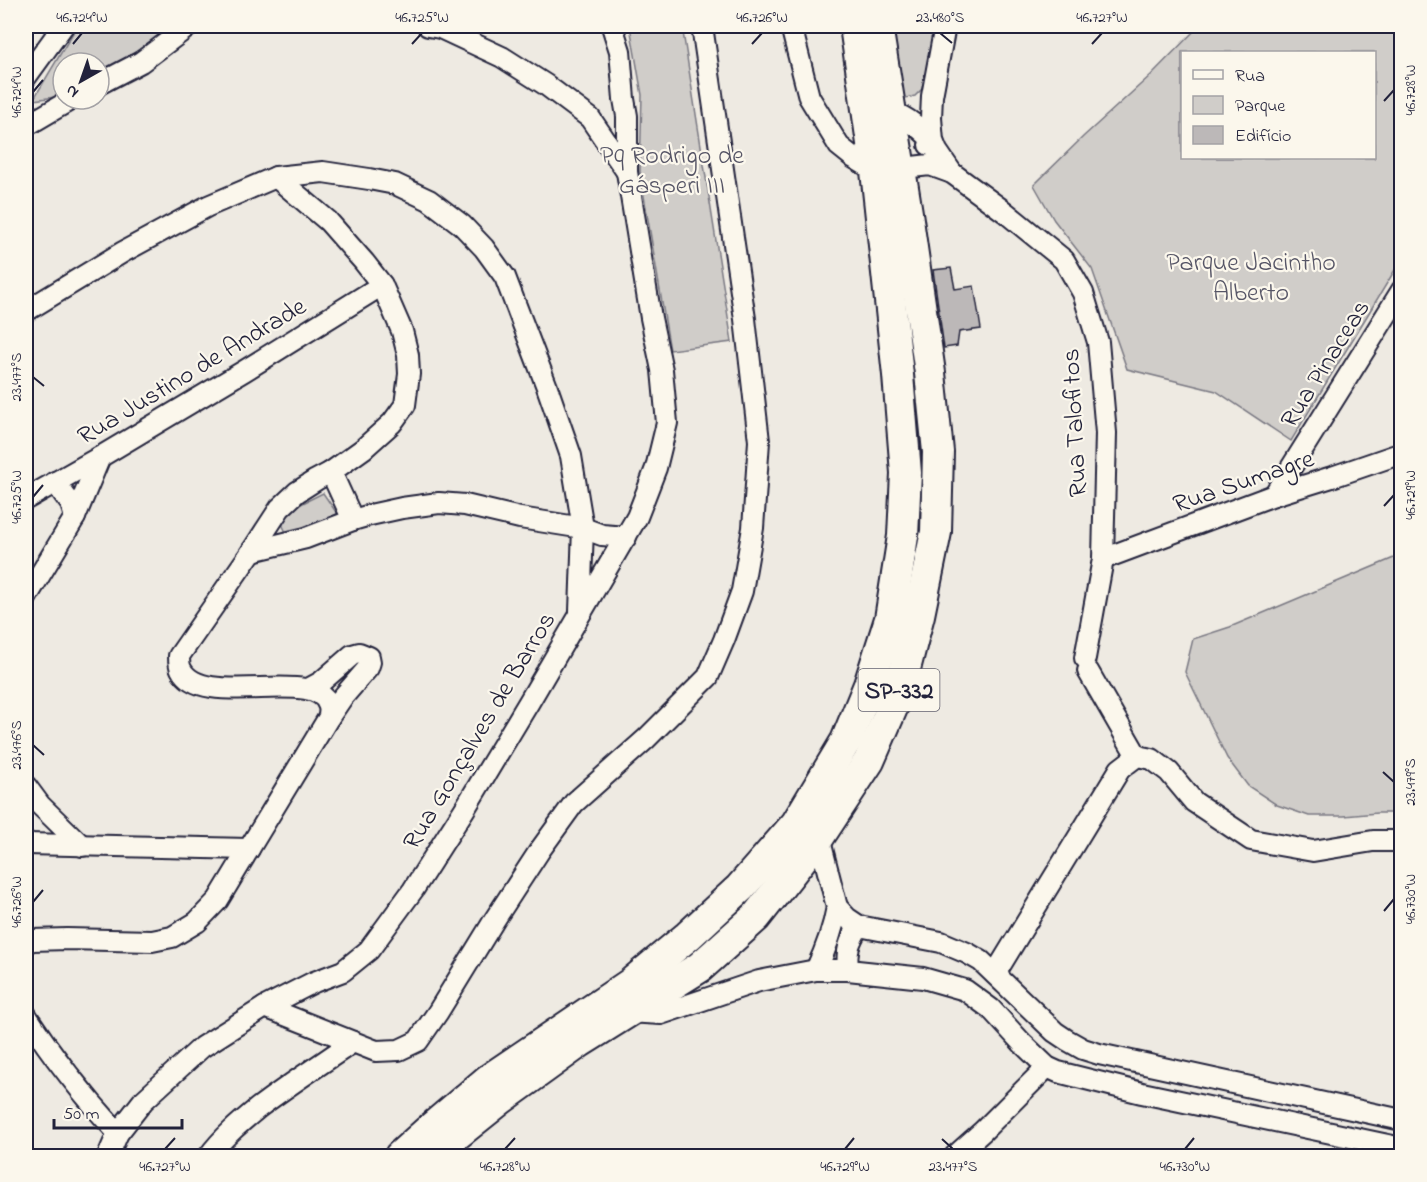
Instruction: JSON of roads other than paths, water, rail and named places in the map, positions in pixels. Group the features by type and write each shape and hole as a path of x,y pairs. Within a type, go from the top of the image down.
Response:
{"main road":[{"name":"SP-332","path":"855,26 880,112"},
{"name":"SP-332","path":"432,1156 501,1099 580,1042 700,966 756,917 819,837 869,761 899,692 920,615 936,532 938,452 930,373 888,170 880,112 877,26"},
{"name":"SP-332","path":"400,1156 488,1080 630,984 688,936 740,888 795,824 846,741 869,685 890,619 903,536 906,473 898,375 888,170"}],"street":[{"path":"26,77 63,26"},
{"path":"111,78 141,62 189,26"},
{"path":"428,26 440,28 502,57 546,85 590,118 627,172"},
{"path":"580,614 637,517 656,468 667,423 662,370 627,172 627,116 620,51 612,26"},
{"path":"265,1007 376,1051 399,1050 418,1041 495,919 574,803 646,739 708,677 742,591 753,528 759,441 745,319 702,26"},
{"path":"791,26 809,97 839,146 854,158 888,170 918,157 933,141 909,119 880,112"},
{"name":"Rua Talofitos","path":"945,26 931,111 933,141 937,151 952,172 1064,260 1083,293 1098,342 1106,433 1103,559 1087,664 1137,756"},
{"path":"880,112 902,111 920,106 932,96"},
{"path":"26,126 52,111"},
{"path":"590,118 611,122 627,116"},
{"name":"Rua Talofitos","path":"888,170 930,165 952,172"},
{"name":"Rua Gonçalves de Barros","path":"26,311 123,252 208,206 276,177 323,172 395,184 429,200 462,225 484,248 505,277 548,387 571,456 583,528 580,614 464,810 413,890 369,950 343,971 314,982 265,1007 202,1047 143,1101 118,1133 108,1156"},
{"path":"276,177 328,221 382,285 402,331 408,355 409,374 405,405 392,423 363,449 331,472 297,492 280,508 179,656 180,668 187,678 218,689 264,687 308,689 326,700 329,706 329,717"},
{"name":"Rua Justino de Andrade","path":"26,499 244,371 382,285"},
{"name":"Rua Pinaceas","path":"1274,495 1401,290"},
{"name":"Rua Sumagre","path":"1103,559 1274,495 1401,453"},
{"path":"26,598 75,517 100,457"},
{"path":"331,472 353,520"},
{"path":"55,482 71,504 75,517"},
{"path":"252,551 306,538 353,520 402,508 439,503 465,505 520,518 583,528 602,535 626,537"},
{"path":"26,943 32,940 67,939 152,941 172,937 197,922 218,900 329,717 368,668 369,657 359,653 352,656 321,682 308,689"},
{"path":"995,974 1120,769 1137,756 1152,759 1169,772 1194,802 1251,840 1313,851 1372,841 1401,841"},
{"path":"26,786 40,805 82,846"},
{"path":"816,970 830,939 837,908 819,837"},
{"path":"26,844 249,849"},
{"path":"837,908 859,926 941,942 981,961 1055,1032 1083,1049 1401,1120"},
{"path":"848,969 848,949 859,926"},
{"path":"628,1012 661,1014 759,981 816,970 848,969 923,978 965,990 991,1009 1047,1067 1058,1072 1142,1093 1401,1148"},
{"path":"26,1015 46,1046 118,1133"},
{"path":"209,1156 242,1121 353,1042"},
{"path":"955,1156 1047,1067"}],"park label":[{"name":"Pq Rodrigo de Gásperi III","path":"672,169"},
{"name":"Parque Jacintho Alberto","path":"1251,276"}]}
